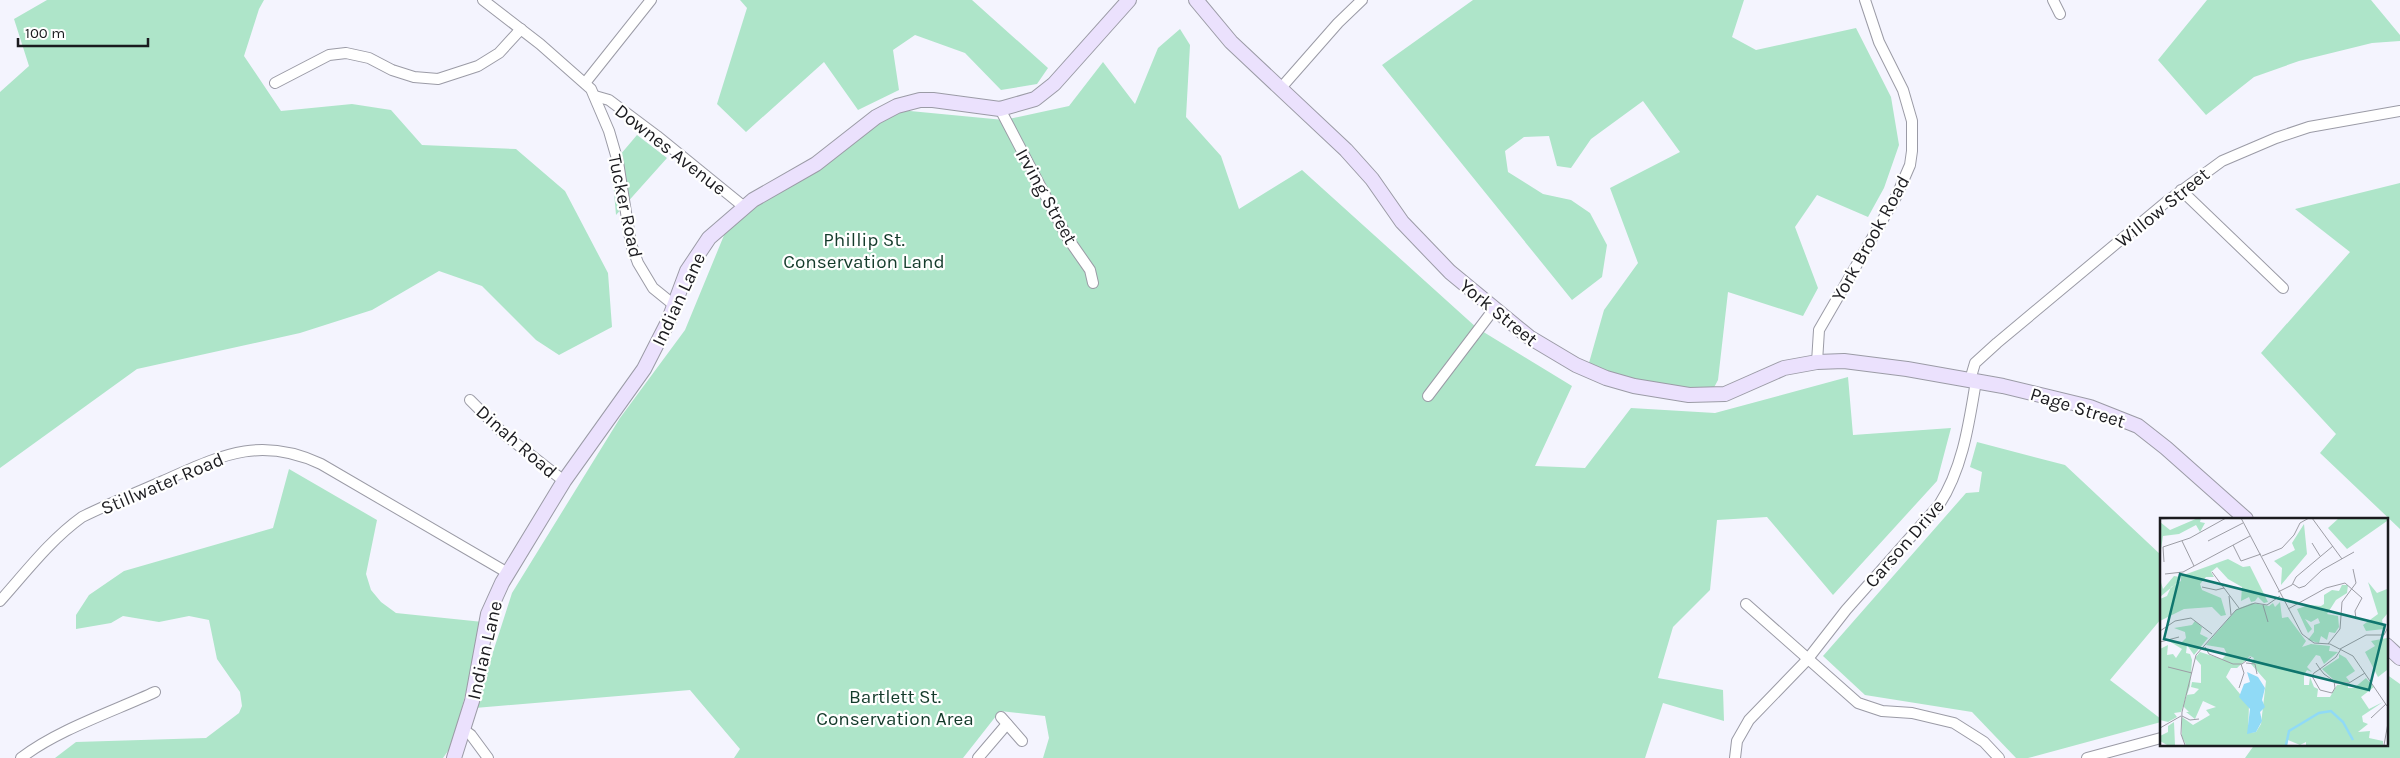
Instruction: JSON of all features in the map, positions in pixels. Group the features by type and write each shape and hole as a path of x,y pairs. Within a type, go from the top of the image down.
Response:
{"street":[{"name":"Downes Avenue","path":"483,0 585,83 595,96 608,100 622,110 743,206"},
{"path":"585,83 650,0"},
{"name":"Indian Lane","path":"454,758 464,730 478,675 488,614 508,573 564,481 644,369 658,344 687,271 700,248 718,228 743,206 816,164 876,117 897,106 908,102 933,100 1000,108 1027,103 1044,94 1129,0"},
{"name":"York Street","path":"1196,0 1231,42 1346,150 1372,179 1402,222 1450,272 1529,337 1576,365 1613,380 1668,393 1726,394 1784,368 1817,362 1844,361 1907,369"},
{"path":"1280,89 1338,23 1362,0"},
{"name":"York Brook Road","path":"1817,362 1819,330 1898,195 1911,158 1912,121 1910,110 1903,90 1880,42 1865,0"},
{"path":"2053,0 2060,14"},
{"path":"275,83 329,55 346,53 369,58 392,70 414,77 438,79 478,66 499,53 521,29"},
{"name":"Tucker Road","path":"595,96 609,131 618,162 631,244 638,263 653,288 674,305"},
{"name":"Irving Street","path":"1000,108 1067,237 1090,270 1093,283"},
{"name":"Willow Street","path":"1973,380 1973,367 1984,355 2181,190 2222,161 2285,134 2323,124 2400,111"},
{"path":"2181,190 2283,288"},
{"path":"1428,396 1494,309"},
{"name":"Page Street","path":"1907,369 1973,380 2090,407 2132,423 2160,442 2245,518"},
{"name":"Carson Drive","path":"1734,758 1737,741 1749,720 1807,660 1846,610 1939,505 1950,489 1957,472 1973,380"},
{"name":"Dinah Road","path":"470,400 504,434 564,481"},
{"name":"Stillwater Road","path":"0,601 62,533 82,517 221,455 256,450 278,450 302,455 321,464 508,573"},
{"path":"1746,604 1807,660 1858,703 1882,711 1912,713 1954,723 1984,742 1999,758"},
{"path":"2388,647 2400,658"},
{"path":"21,758 62,734 155,692"},
{"path":"978,758 1004,721 1022,741"},
{"path":"464,730 471,735 488,758"},
{"path":"2087,758 2160,738"}],"green space":[{"path":"47,0 264,0 259,9 244,56 281,111 352,104 391,110 422,145 516,149 565,191 608,273 612,327 559,355 536,340 482,286 439,271 372,310 300,333 137,369 0,468 0,92 29,66 14,19"},
{"path":"740,0 972,0 1048,68 1037,84 1001,90 965,53 915,35 893,50 899,90 858,110 824,62 746,132 717,104 747,8"},
{"path":"1473,0 1744,0 1732,37 1756,50 1856,28 1891,97 1899,145 1884,188 1868,217 1817,195 1795,227 1818,288 1803,316 1728,292 1718,380 1710,395 1587,370 1604,310 1638,263 1610,188 1680,152 1643,101 1591,139 1571,168 1557,166 1549,136 1524,137 1505,151 1508,172 1543,194 1571,200 1590,213 1607,245 1602,277 1572,300 1382,65"},
{"path":"2207,0 2371,0 2400,35 2400,41 2372,43 2299,61 2254,77 2206,115 2158,60"},
{"path":"1180,29 1190,45 1186,117 1221,156 1239,209 1302,170 1477,328 1572,386 1535,466 1585,468 1631,408 1715,413 1848,377 1853,435 1951,428 1937,481 1833,595 1767,517 1717,520 1710,590 1673,627 1658,678 1723,690 1724,721 1663,703 1645,758 1043,758 1049,738 1045,716 1000,711 963,758 734,758 740,749 690,690 475,708 512,593 620,418 685,330 727,228 829,151 907,107 910,111 1004,120 1069,106 1103,62 1135,104 1158,48"},
{"path":"637,135 667,158 616,215 613,180 609,168"},
{"path":"2400,183 2400,529 2320,453 2336,434 2261,353 2350,252 2295,209"},
{"path":"1977,442 2065,465 2160,554 2160,620 2110,680 2160,718 2160,722 2028,758 2016,758 1972,712 1865,695 1823,656 1966,493 1979,492 1982,472 1970,467"},
{"path":"289,469 377,520 366,574 371,590 381,602 396,613 483,622 453,744 443,758 55,758 76,742 206,738 239,713 242,706 240,692 217,659 209,620 189,616 159,622 123,616 111,623 76,629 76,615 89,595 124,571 273,528"},
{"path":"2388,675 2400,684 2400,758 2245,758 2254,746 2388,746"}],"park label":[{"name":"Phillip St. Conservation Land","path":"864,250"},
{"name":"Bartlett St. Conservation Area","path":"895,707"}]}
